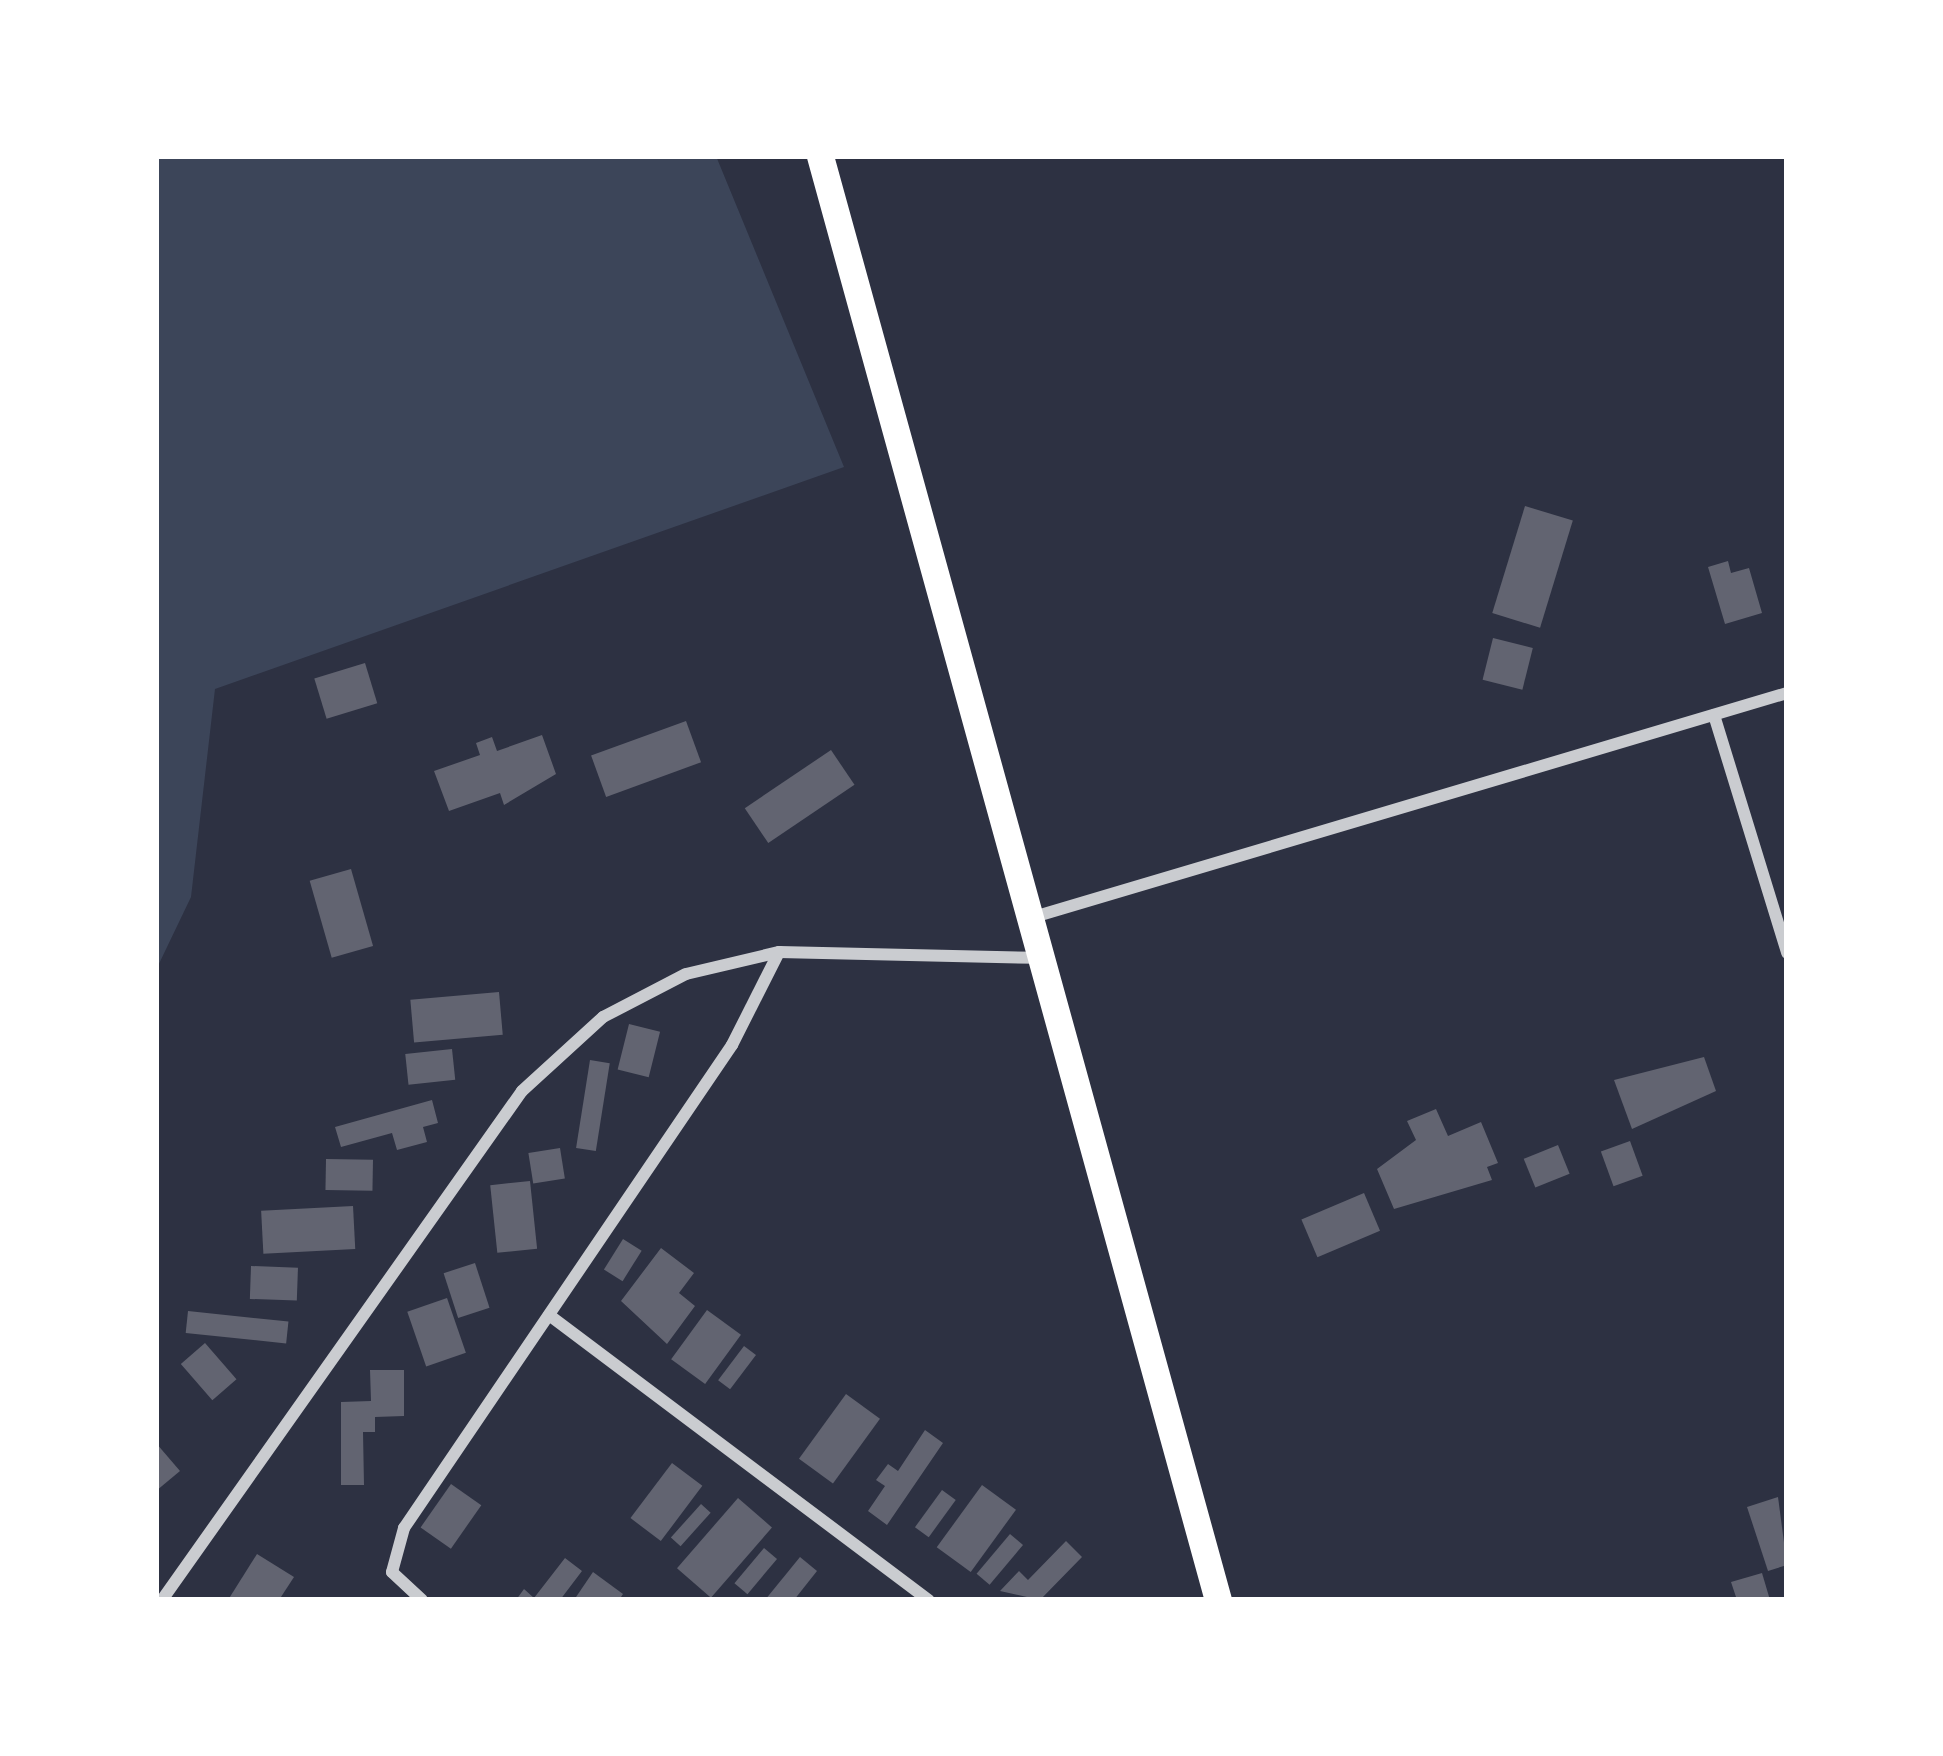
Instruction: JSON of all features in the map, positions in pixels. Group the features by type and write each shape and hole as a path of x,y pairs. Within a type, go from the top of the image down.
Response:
{"main road":[{"path":"820,156 1036,958 1218,1600"}],"street":[{"path":"1026,920 1787,693"},
{"path":"1714,716 1787,953"},
{"path":"162,1600 562,1049 652,989 779,952 1036,958"},
{"path":"422,1600 392,1572 436,1472 732,1045 779,952"},
{"path":"549,1315 929,1600"}],"shaded area":[{"path":"156,156 716,156 844,467 215,689 191,897 156,970"}],"building":[{"path":"1525,506 1573,521 1540,628 1492,613"},
{"path":"1728,561 1731,573 1749,568 1762,613 1725,624 1708,567"},
{"path":"1493,638 1533,648 1522,690 1483,680"},
{"path":"365,663 377,703 327,719 314,678"},
{"path":"686,721 701,762 606,797 591,756"},
{"path":"542,735 556,774 504,805 500,793 449,811 434,771 480,755 476,743 492,737 497,751"},
{"path":"831,750 854,785 768,843 745,808"},
{"path":"351,869 373,946 332,958 310,881"},
{"path":"499,992 503,1035 414,1043 410,1000"},
{"path":"629,1024 660,1032 649,1077 618,1070"},
{"path":"452,1049 455,1080 408,1085 405,1054"},
{"path":"1704,1057 1716,1091 1632,1129 1614,1080"},
{"path":"590,1060 610,1063 596,1151 576,1148"},
{"path":"432,1100 438,1123 423,1127 427,1142 397,1150 392,1133 341,1147 335,1127"},
{"path":"1436,1109 1448,1136 1481,1122 1498,1163 1487,1167 1492,1180 1394,1209 1377,1169 1416,1140 1407,1121"},
{"path":"1630,1141 1643,1176 1614,1186 1601,1152"},
{"path":"1558,1145 1570,1174 1535,1188 1524,1159"},
{"path":"560,1148 565,1179 533,1184 528,1153"},
{"path":"326,1159 373,1160 372,1191 325,1190"},
{"path":"530,1181 537,1249 497,1253 490,1185"},
{"path":"1364,1193 1380,1231 1317,1257 1301,1220"},
{"path":"353,1206 355,1249 263,1254 261,1211"},
{"path":"623,1239 642,1251 623,1281 604,1270"},
{"path":"661,1248 694,1273 679,1293 695,1306 667,1344 621,1301"},
{"path":"475,1263 490,1308 458,1318 444,1273"},
{"path":"251,1266 298,1268 297,1301 250,1299"},
{"path":"447,1298 466,1353 426,1367 407,1312"},
{"path":"707,1310 741,1335 705,1384 671,1359"},
{"path":"188,1311 288,1322 286,1343 186,1333"},
{"path":"205,1343 236,1379 212,1400 181,1364"},
{"path":"744,1346 756,1355 730,1389 718,1380"},
{"path":"370,1370 404,1370 404,1416 375,1417 375,1432 363,1432 364,1485 341,1485 341,1402 371,1401"},
{"path":"846,1394 880,1419 833,1483 799,1459"},
{"path":"925,1430 943,1443 887,1525 868,1511 885,1486 876,1480 888,1464 898,1471"},
{"path":"156,1443 180,1471 156,1491"},
{"path":"672,1463 702,1486 661,1541 630,1518"},
{"path":"451,1484 481,1505 451,1549 421,1527"},
{"path":"982,1485 1016,1510 971,1572 937,1547"},
{"path":"942,1490 956,1500 929,1537 915,1527"},
{"path":"1778,1497 1787,1565 1768,1571 1747,1507"},
{"path":"738,1498 772,1528 711,1598 677,1568"},
{"path":"701,1504 711,1513 681,1546 671,1537"},
{"path":"1010,1534 1023,1545 990,1585 977,1574"},
{"path":"1066,1541 1082,1557 1040,1600 1000,1591 1019,1571 1028,1580"},
{"path":"764,1548 777,1559 747,1594 734,1583"},
{"path":"257,1554 294,1577 279,1600 228,1600"},
{"path":"800,1557 817,1571 794,1600 765,1600"},
{"path":"565,1558 582,1571 560,1600 516,1600 524,1589 534,1598"},
{"path":"593,1572 623,1594 619,1600 574,1600"},
{"path":"1762,1573 1770,1600 1737,1600 1731,1582"}]}
